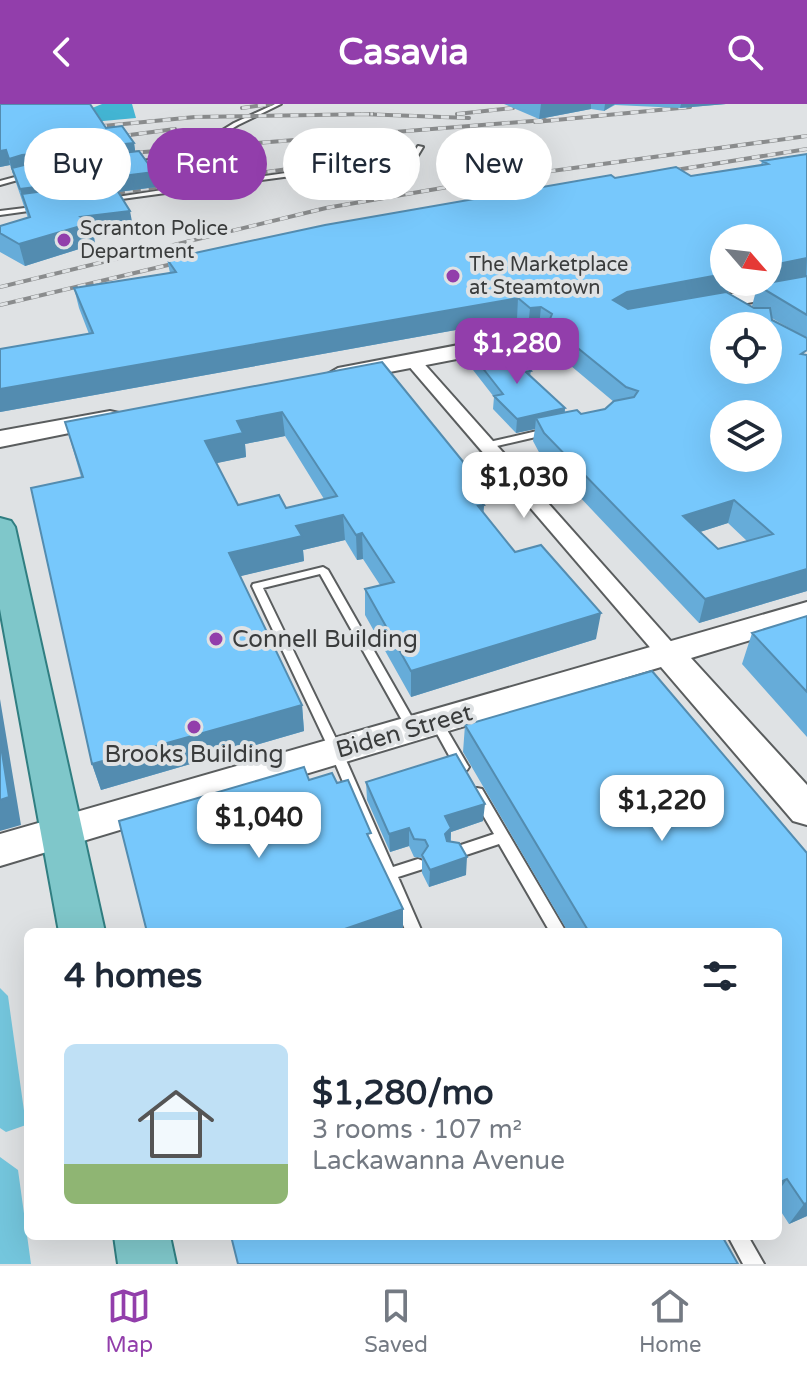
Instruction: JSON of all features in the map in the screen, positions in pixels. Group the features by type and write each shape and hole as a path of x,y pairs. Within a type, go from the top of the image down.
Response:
{"main road":[{"path":"666,313 807,286"},
{"path":"724,301 742,312"},
{"path":"321,378 537,337"},
{"path":"0,439 136,414"},
{"path":"0,531 81,928"},
{"name":"Biden Street","path":"0,850 807,612"},
{"path":"668,653 807,810"},
{"path":"143,1240 147,1264"}],"street":[{"path":"413,361 668,653"}],"lane":[{"path":"230,128 279,104"},
{"path":"0,183 24,178"},
{"path":"0,213 44,207"},
{"path":"488,445 565,428"},
{"path":"412,928 336,751 257,586 323,570 424,725 502,837 556,928"},
{"path":"454,853 502,837"},
{"path":"389,874 418,865"},
{"path":"739,1240 754,1264"}],"shaded area":[{"path":"102,104 132,104 136,118 15,129 80,113"},
{"path":"0,988 8,996 24,1126 6,1132 0,1128"},
{"path":"0,1157 18,1170 24,1240 28,1240 31,1264 0,1264"}],"building":[{"path":"0,104 90,104 106,128 24,128 24,155 9,159 6,150 0,151"},
{"path":"139,151 147,162 147,173 131,175 131,152"},
{"path":"807,154 807,258 782,263 782,224 710,224 710,277 627,292 613,300 628,309 710,295 733,296 754,308 770,308 771,312 710,312 710,384 782,384 782,325 807,338 807,350 801,354 807,355 807,569 705,599 544,433 536,418 577,410 581,414 605,409 614,401 634,397 638,391 626,387 548,324 552,314 541,307 530,308 518,298 0,389 0,349 93,333 74,288 176,272 167,259 325,225 468,200 552,200 552,185 611,175 615,178 676,167 691,176 768,164 762,161","holes":["734,500 773,534 718,549 683,516"]},
{"path":"24,165 24,188 20,189 12,168"},
{"path":"24,200 123,200 130,211 81,217 91,223 19,244 0,233 0,226 30,217"},
{"path":"807,276 807,315 775,296 782,296 782,280"},
{"path":"511,351 531,371 526,372 565,408 517,419 494,396 503,394 474,357"},
{"path":"382,362 482,485 469,488 484,505 478,506 515,552 541,545 601,613 411,671 365,589 394,582 362,533 356,535 343,515 296,526 302,536 229,553 302,705 92,764 31,488 83,477 65,422","holes":["282,412 337,496 286,508 279,495 238,505 205,441 243,433 237,421"]},
{"path":"807,616 807,692 752,633"},
{"path":"652,671 807,853 807,1203 804,1204 787,1179 782,1181 782,928 587,928 465,725"},
{"path":"0,740 9,797 0,800"},
{"path":"456,754 485,804 445,816 451,828 445,834 447,841 459,843 467,857 430,870 422,855 428,846 425,840 414,839 409,828 389,834 366,782"},
{"path":"304,767 309,780 332,773 337,783 348,780 371,833 367,834 403,909 348,928 146,928 119,821"},
{"path":"232,1240 724,1240 738,1264 238,1264"}],"railway":[{"path":"242,108 271,104"},
{"path":"535,122 690,107"},
{"path":"457,114 513,108"},
{"path":"83,128 195,117 365,114"},
{"path":"365,114 469,118"},
{"path":"365,114 373,114"},
{"path":"131,153 545,120"},
{"path":"131,135 147,133"},
{"path":"0,287 326,208 500,178 807,136"},
{"path":"657,173 807,149"},
{"path":"131,191 283,170"},
{"path":"0,305 189,260"}],"place":[{"name":"Scranton Police Department","path":"64,240"},
{"name":"The Marketplace at Steamtown","path":"453,276"},
{"name":"Connell Building","path":"216,639"},
{"name":"Brooks Building","path":"194,727"}]}
